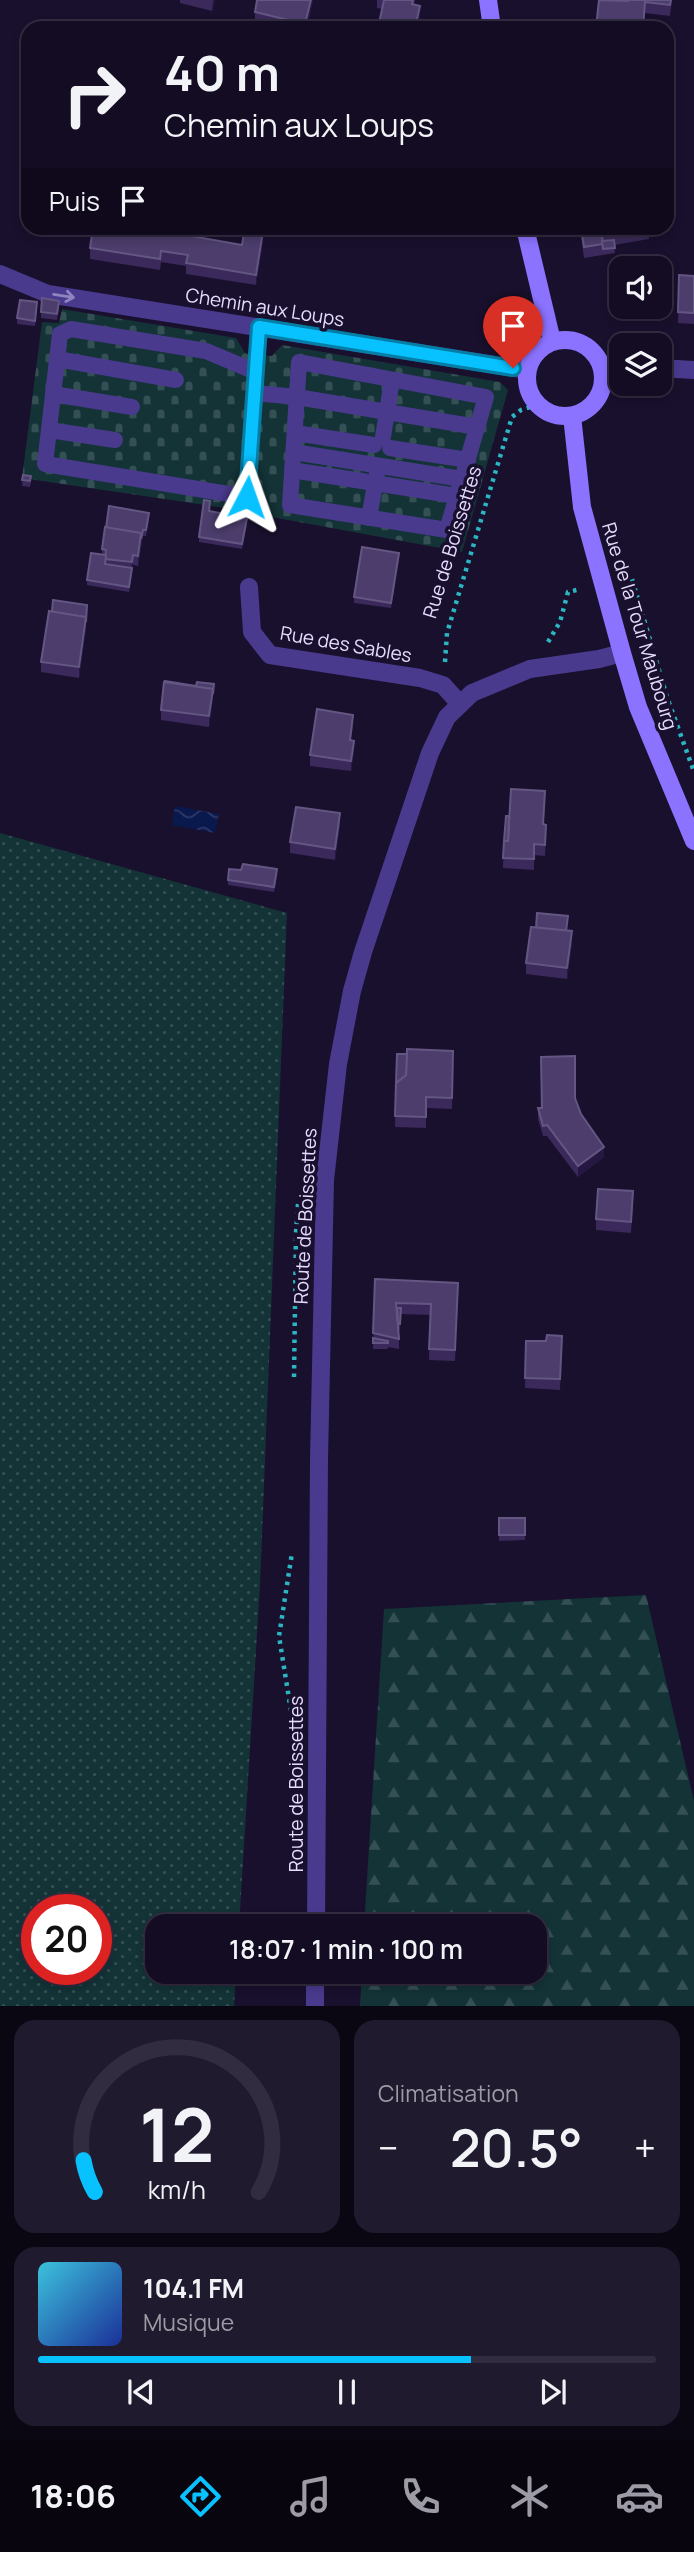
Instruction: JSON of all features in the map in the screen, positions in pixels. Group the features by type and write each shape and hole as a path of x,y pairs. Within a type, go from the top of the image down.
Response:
{"main road":[{"path":"488,0 491,21"},
{"path":"527,235 552,341"},
{"path":"573,340 585,345 602,365 604,379 601,392 594,404 584,412 559,417 537,405 529,394 526,382 531,359 539,349 552,341 573,340"},
{"name":"Rue de la Tour Maubourg","path":"572,416 582,507 622,653 638,707 694,841"}],"street":[{"name":"Chemin aux Loups","path":"0,274 48,294 527,370"},
{"path":"602,365 609,365"},
{"path":"672,369 694,370"},
{"name":"Rue des Sables","path":"249,587 252,632 270,655 420,678 443,685"},
{"name":"Route de Boissettes","path":"316,1914 323,1231 330,1125 342,1037 363,952 435,741 447,716 472,693 530,668 599,659 622,653"},
{"path":"443,685 459,703"},
{"path":"315,2006 316,1984"}],"lane":[{"path":"256,372 206,351 71,329 60,334 45,464 247,497 255,393 259,327"},
{"path":"57,359 176,380"},
{"path":"299,362 486,397 447,530 290,505 297,397 299,362"},
{"path":"369,518 392,380"},
{"path":"255,393 297,397 477,427"},
{"path":"53,394 131,407"},
{"path":"49,430 116,440"},
{"path":"295,433 381,450 468,460"},
{"path":"294,452 381,450 462,479"},
{"path":"292,470 457,496"}],"path":[{"name":"Rue de Boissettes","path":"443,685 447,633 512,417 521,410 537,405"},
{"path":"545,644 551,640 560,622 568,592 632,579 667,697 694,774"},
{"path":"294,1386 299,1193"},
{"path":"291,1720 279,1636 293,1552"}],"green space":[{"path":"62,309 236,338 245,353 272,356 282,345 500,382 508,390 462,552 212,506 22,478 42,322 59,323"},
{"path":"0,833 287,913 260,1585 240,1914 145,1914 145,1984 235,1984 234,2006 0,2006"},
{"path":"646,1595 694,1801 694,2006 360,2006 361,1984 547,1984 547,1914 365,1914 384,1609"}],"water":[{"path":"175,806 219,814 215,833 172,825"}],"building":[{"path":"257,0 311,0 306,21 292,21 255,12"},
{"path":"384,0 413,0 412,4 420,6 417,21 380,21"},
{"path":"599,0 671,0 670,5 645,2 644,21 597,21"},
{"path":"92,235 191,235 242,245 244,235 262,235 256,275 186,263 188,255 161,251 160,259 90,248"},
{"path":"582,235 609,235 602,236 603,244 584,247"},
{"path":"614,240 615,248 603,249 602,241"},
{"path":"679,275 694,276 694,313 678,312"},
{"path":"42,298 59,301 57,314 41,312"},
{"path":"20,300 37,302 35,321 17,318"},
{"path":"23,475 31,476 30,481 22,480"},
{"path":"204,500 210,501 209,511 247,518 242,544 199,537"},
{"path":"109,506 149,513 146,530 143,530 141,539 141,533 106,528"},
{"path":"105,527 141,533 138,556 133,555 132,562 105,559 106,550 102,549"},
{"path":"362,547 399,553 391,603 354,597"},
{"path":"91,553 106,555 105,564 132,568 129,587 87,580"},
{"path":"53,600 87,605 86,622 86,617 52,612"},
{"path":"49,611 86,617 79,667 41,662"},
{"path":"165,681 196,686 197,682 214,684 213,694 213,689"},
{"path":"164,682 213,689 209,716 161,710"},
{"path":"317,709 353,715 350,740 354,741 351,761 310,755"},
{"path":"511,789 545,791 545,845 534,844 534,859 503,858 504,841 508,841"},
{"path":"296,807 340,813 335,849 290,842"},
{"path":"506,816 509,816 508,841 504,841"},
{"path":"243,864 277,869 274,887 228,880 229,869 241,870"},
{"path":"537,913 568,916 566,931 536,928"},
{"path":"531,927 572,931 567,968 526,963"},
{"path":"407,1049 453,1051 452,1098 426,1097 426,1117 395,1116 396,1083 406,1075"},
{"path":"397,1054 407,1054 406,1075 396,1083"},
{"path":"575,1056 575,1098 581,1114 604,1147 578,1166 547,1125 543,1126 538,1108 542,1108 541,1057"},
{"path":"598,1189 633,1191 631,1222 596,1219"},
{"path":"375,1279 458,1283 455,1350 429,1349 431,1304 396,1303 399,1339 373,1333"},
{"path":"397,1308 401,1308 400,1324 398,1324"},
{"path":"547,1335 562,1336 560,1379 525,1378 526,1341 546,1341"},
{"path":"373,1338 388,1341 388,1343 373,1343"},
{"path":"499,1518 525,1518 525,1535 499,1535"}],"route":[{"path":"247,497 259,327 513,368"}]}
